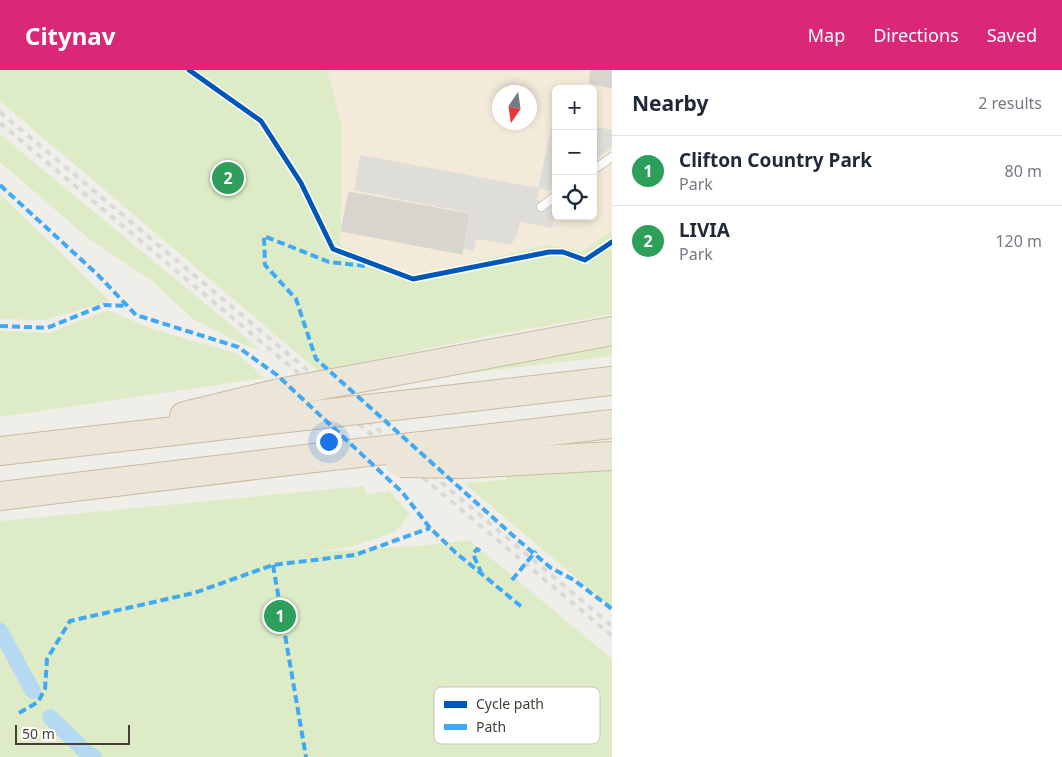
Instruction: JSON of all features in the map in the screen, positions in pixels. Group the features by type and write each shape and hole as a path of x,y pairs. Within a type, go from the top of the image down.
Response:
{"highway":[{"path":"0,451 108,438 283,405 376,375 612,331"},
{"path":"283,405 420,403 612,381"},
{"path":"466,452 612,424"},
{"path":"0,496 314,458 466,452 612,456"}],"lane":[{"path":"597,167 612,157"},
{"path":"540,207 552,199"}],"shaded area":[{"path":"327,70 612,70 612,231 583,251 546,245 414,276 340,245 320,171 342,126"},
{"path":"552,124 552,190 550,191 539,188 537,200 552,204 552,228 520,222 517,235 512,243 507,244 476,239 474,251 464,249 470,213 354,190 360,155 538,188"},
{"path":"597,127 612,130 612,147 597,158"}],"green space":[{"path":"0,70 327,70 342,126 340,245 414,276 547,245 583,251 612,231 612,314 499,334 318,371 0,101"},
{"path":"0,134 260,349 246,346 193,319 151,280 88,238 0,162"},
{"path":"0,194 110,301 44,320 0,319"},
{"path":"108,310 152,329 238,354 264,378 0,417 0,331 49,333"},
{"path":"612,341 612,356 421,379"},
{"path":"612,468 612,608 464,483 506,480 506,475"},
{"path":"364,486 366,494 389,491 410,514 395,532 353,546 318,552 431,545 469,540 612,659 612,757 0,757 0,521"}],"building":[{"path":"591,70 612,70 612,88 589,83"},
{"path":"349,192 469,214 462,254 341,231"}],"waterway":[{"path":"0,631 33,691"},
{"path":"50,717 87,753 94,757"}],"railway":[{"path":"0,112 612,626"},
{"path":"0,123 612,636"}],"marked path":[{"path":"0,185 98,275 136,315 238,347 277,375 402,492 430,528 455,552 523,608"},
{"path":"365,266 329,262 264,236 265,265 296,299 316,359 551,568 574,580 612,609"},
{"path":"0,326 47,328 104,305 127,306"},
{"path":"19,713 38,702 45,689 47,659 70,621 194,593 273,565 355,555 430,528"},
{"path":"480,551 477,549 473,554 481,572"},
{"path":"512,580 536,551"},
{"path":"273,565 306,757"}],"cycle path":[{"path":"189,70 261,121 301,183 333,249 413,279 549,252 563,252 585,260 612,242"}],"place":[{"name":"LIVIA","path":"228,178"},
{"name":"Clifton Country Park","path":"280,616"}]}
